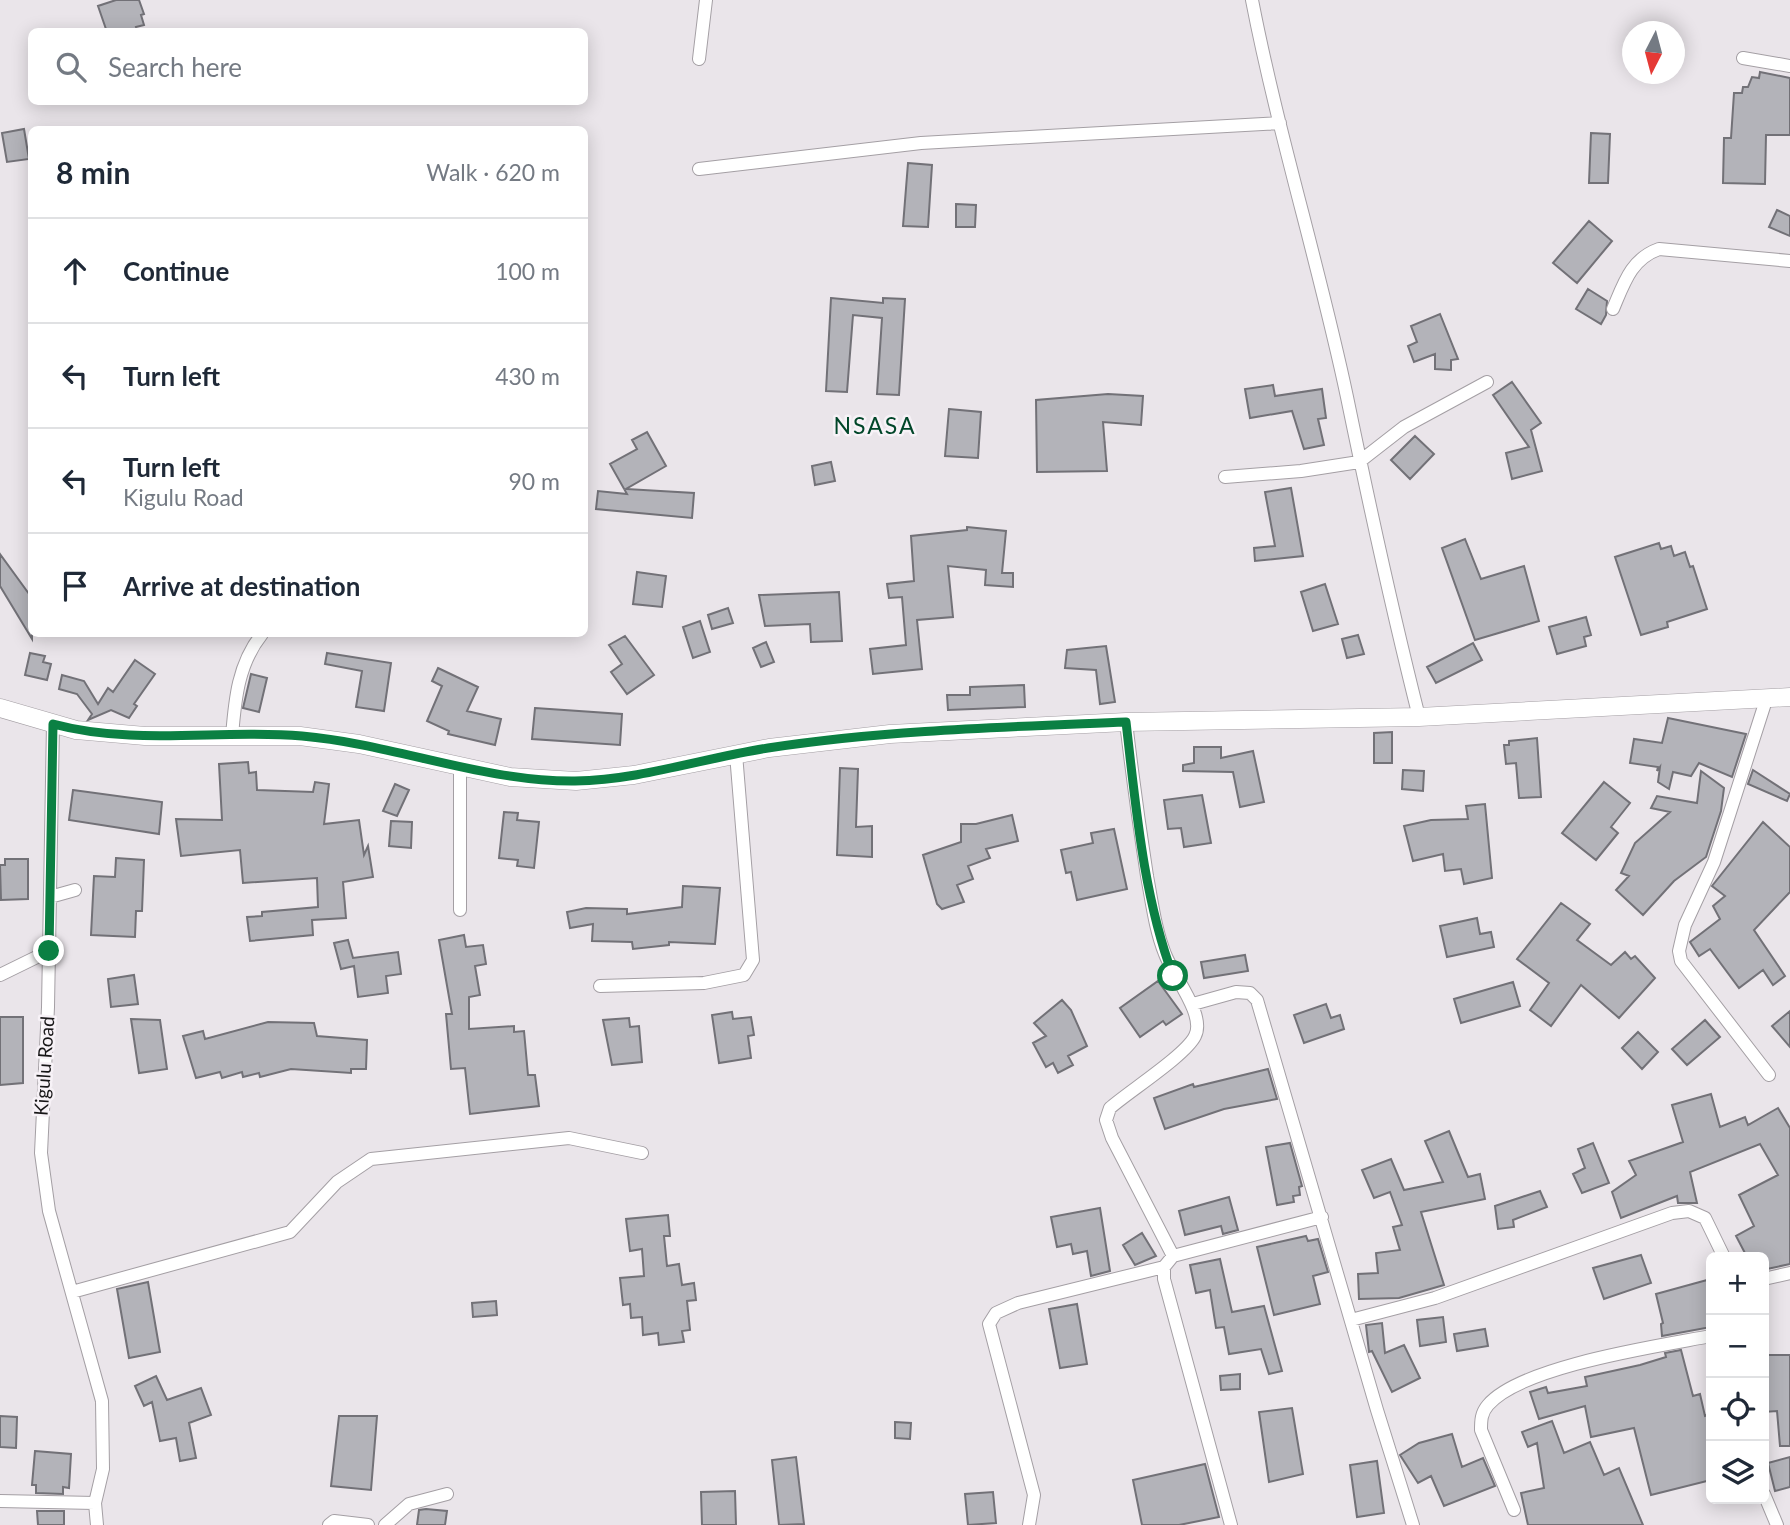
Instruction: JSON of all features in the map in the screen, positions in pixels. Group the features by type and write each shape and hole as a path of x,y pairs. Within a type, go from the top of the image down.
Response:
{"street":[{"path":"699,59 706,0"},
{"path":"1252,0 1347,396 1359,462 1419,717"},
{"path":"1743,58 1790,66"},
{"path":"699,169 921,143 1280,122"},
{"path":"1614,309 1628,274 1644,254 1659,249 1790,261"},
{"path":"1226,477 1301,471 1359,462 1404,427 1487,382"},
{"path":"232,736 236,694 244,663 259,637"},
{"path":"1768,697 1739,792 1714,862 1685,925 1679,951 1681,961 1769,1075"},
{"path":"0,708 53,724 108,734 334,740 510,777 576,781 634,775 736,754 890,734 1126,722 1419,717 1768,697 1790,698"},
{"path":"1126,722 1138,820 1157,934 1173,976 1193,1004 1198,1020 1196,1036 1110,1108 1106,1120 1112,1138 1173,1256"},
{"name":"Kigulu Road","path":"53,724 49,951 41,1121 42,1173 54,1233 102,1401 103,1469 95,1503 97,1525"},
{"path":"600,986 704,983 744,975 753,960 736,754"},
{"path":"460,766 460,910"},
{"path":"50,897 75,890"},
{"path":"0,975 49,951"},
{"path":"1193,1004 1236,992 1250,993 1257,1000 1413,1525"},
{"path":"72,1292 290,1232 337,1182 371,1159 569,1138 642,1153"},
{"path":"1351,1320 1435,1298 1672,1213 1689,1211 1705,1218 1722,1252"},
{"path":"1030,1525 1034,1495 989,1325 996,1313 1018,1303 1164,1267 1173,1256 1322,1217"},
{"path":"1164,1267 1172,1314 1202,1409 1231,1525"},
{"path":"1769,1278 1790,1273"},
{"path":"1514,1510 1481,1430 1481,1416 1497,1396 1567,1365 1706,1337"},
{"path":"385,1525 409,1504 447,1494"},
{"path":"0,1501 95,1503"},
{"path":"1768,1504 1777,1525"},
{"path":"329,1525 334,1521 368,1525"}],"building":[{"path":"116,0 139,0 144,14 141,15 144,25 136,28 106,28 98,6"},
{"path":"1760,72 1790,78 1790,135 1766,135 1765,184 1723,183 1724,138 1731,138 1734,93 1742,93 1743,87 1748,87 1752,77 1759,78"},
{"path":"24,129 28,159 7,162 2,133"},
{"path":"1591,133 1610,134 1608,183 1589,183"},
{"path":"908,163 932,165 928,227 903,226"},
{"path":"956,204 976,205 975,227 956,227"},
{"path":"1777,210 1790,216 1790,236 1769,227"},
{"path":"1589,221 1612,241 1577,283 1553,263"},
{"path":"1588,289 1607,301 1606,315 1601,324 1576,309"},
{"path":"831,298 883,303 883,298 905,299 899,395 877,394 882,318 853,315 847,392 826,391"},
{"path":"1440,314 1458,359 1451,360 1451,370 1435,369 1435,354 1414,362 1408,346 1417,342 1411,326"},
{"path":"1512,382 1541,423 1531,430 1542,471 1512,479 1506,453 1529,447 1493,395"},
{"path":"1273,385 1275,396 1322,389 1326,418 1318,419 1324,445 1304,449 1292,411 1250,418 1245,389"},
{"path":"1108,394 1143,396 1141,425 1103,422 1107,471 1037,472 1036,400"},
{"path":"949,409 981,412 978,458 945,456"},
{"path":"647,432 666,466 626,489 694,493 692,518 596,509 598,491 627,494 610,464 637,449 632,440"},
{"path":"1415,436 1434,454 1410,479 1391,460"},
{"path":"831,462 835,481 815,485 812,466"},
{"path":"1291,488 1303,556 1255,561 1254,548 1275,546 1265,492"},
{"path":"967,527 1006,531 1002,573 1013,573 1013,587 985,585 986,570 948,566 953,617 917,620 922,669 873,674 870,649 906,645 902,597 889,598 887,584 914,581 911,536 967,530"},
{"path":"1465,539 1481,579 1524,566 1539,621 1475,640 1442,548"},
{"path":"1659,543 1661,549 1671,546 1674,556 1685,552 1690,567 1693,566 1707,609 1667,622 1668,627 1641,635 1615,557"},
{"path":"0,554 28,592 28,632 0,586"},
{"path":"637,572 666,576 662,607 633,604"},
{"path":"1325,584 1338,624 1313,631 1301,592"},
{"path":"839,592 842,641 811,642 810,624 765,626 759,595"},
{"path":"728,608 733,623 712,629 708,615"},
{"path":"1586,617 1591,635 1584,637 1586,646 1557,654 1549,627"},
{"path":"700,621 710,652 693,658 683,627"},
{"path":"1358,635 1364,654 1347,658 1342,639"},
{"path":"625,636 654,675 627,694 611,672 622,664 609,645"},
{"path":"766,642 774,662 761,667 753,648"},
{"path":"1473,643 1482,660 1436,683 1427,667"},
{"path":"1106,646 1115,702 1100,704 1096,670 1065,668 1067,650"},
{"path":"30,653 45,656 43,662 51,664 47,680 25,675"},
{"path":"327,653 391,663 384,711 356,707 362,671 325,664"},
{"path":"135,660 155,674 134,704 137,706 129,718 111,710 88,720 92,714 77,694 59,689 62,675 84,681 98,704 108,688 113,692"},
{"path":"438,668 478,687 467,711 501,719 495,745 448,734 449,731 427,721 442,686 432,681"},
{"path":"251,674 267,678 259,712 243,708"},
{"path":"1024,685 1025,707 948,710 947,695 970,695 970,687"},
{"path":"535,708 622,714 620,745 532,739"},
{"path":"1668,718 1746,734 1732,777 1699,763 1691,776 1673,772 1669,789 1658,782 1660,767 1657,771 1658,767 1630,763 1634,739 1662,743"},
{"path":"1392,732 1392,763 1374,763 1374,733"},
{"path":"1537,738 1541,797 1519,798 1516,763 1506,764 1504,745 1509,745 1509,741"},
{"path":"1194,747 1221,747 1221,758 1253,751 1264,802 1240,807 1233,772 1183,771 1183,765 1194,763"},
{"path":"248,762 249,773 256,772 257,790 313,792 315,782 329,784 324,824 359,820 364,855 368,846 373,877 343,882 346,918 312,920 313,935 250,941 247,917 262,916 262,912 318,907 317,878 243,883 240,850 181,856 176,819 222,820 219,764"},
{"path":"840,768 858,769 856,827 872,826 872,857 837,855"},
{"path":"1403,770 1424,771 1423,791 1402,789"},
{"path":"1753,770 1790,794 1787,801 1748,784"},
{"path":"1701,771 1724,788 1721,811 1706,857 1674,881 1643,915 1616,890 1629,876 1621,873 1635,843 1670,812 1651,808 1657,796 1697,803"},
{"path":"1604,782 1630,803 1611,827 1618,833 1596,860 1562,833"},
{"path":"395,784 409,790 397,816 383,811"},
{"path":"73,790 162,802 159,834 69,820"},
{"path":"1202,795 1211,843 1184,847 1181,828 1168,829 1164,800"},
{"path":"1485,804 1492,878 1464,884 1461,869 1445,871 1443,854 1413,861 1404,826 1431,820 1468,819 1466,806"},
{"path":"504,812 518,813 517,820 539,822 534,868 517,866 518,860 499,858"},
{"path":"1012,815 1018,841 986,849 990,858 968,866 973,879 957,885 964,902 942,909 937,904 923,855 961,842 961,824 976,824"},
{"path":"391,821 412,822 411,848 389,846"},
{"path":"1763,822 1790,847 1790,892 1754,930 1785,976 1773,985 1763,970 1739,988 1710,949 1699,956 1690,942 1720,919 1713,906 1725,896 1712,886"},
{"path":"1114,829 1127,889 1077,900 1071,872 1066,873 1061,850 1093,843 1091,833"},
{"path":"116,858 144,860 142,911 136,911 135,937 91,935 94,876 115,877"},
{"path":"5,859 28,859 28,899 1,900 0,865 5,865"},
{"path":"683,886 720,888 715,944 669,942 669,945 633,949 632,942 592,941 593,924 570,928 567,912 586,908 627,909 627,914 682,907"},
{"path":"1561,903 1590,924 1577,940 1611,965 1625,952 1631,959 1635,956 1655,978 1619,1018 1581,985 1551,1026 1530,1010 1549,983 1517,959"},
{"path":"1477,918 1480,934 1491,932 1494,947 1447,957 1440,926"},
{"path":"464,935 466,947 483,945 486,964 475,966 480,995 469,997 469,1029 514,1026 514,1032 524,1031 528,1075 535,1075 539,1106 470,1114 465,1068 451,1069 446,1014 452,1014 439,940"},
{"path":"348,940 353,958 398,952 401,974 386,976 388,993 358,997 354,966 341,969 334,943"},
{"path":"1245,955 1248,971 1204,978 1201,962"},
{"path":"134,975 138,1004 111,1007 108,979"},
{"path":"1158,981 1182,1014 1166,1025 1163,1021 1140,1037 1120,1008"},
{"path":"1513,982 1520,1006 1461,1023 1454,999"},
{"path":"1062,1000 1071,1010 1087,1046 1068,1056 1073,1065 1058,1073 1053,1063 1046,1067 1033,1043 1046,1036 1034,1023"},
{"path":"1326,1004 1331,1018 1340,1015 1344,1029 1304,1043 1294,1015"},
{"path":"1790,1011 1790,1047 1772,1026"},
{"path":"732,1012 733,1019 751,1017 754,1035 748,1036 751,1058 719,1063 712,1015"},
{"path":"0,1017 23,1017 23,1083 0,1085"},
{"path":"629,1018 630,1027 639,1026 642,1062 612,1065 603,1020"},
{"path":"131,1019 160,1020 167,1069 139,1073"},
{"path":"1705,1020 1720,1037 1687,1065 1672,1049"},
{"path":"268,1022 314,1023 317,1036 367,1040 366,1069 351,1069 351,1073 291,1069 260,1077 259,1073 243,1077 242,1072 222,1078 220,1072 196,1078 183,1036 203,1031 205,1039"},
{"path":"1638,1032 1658,1052 1642,1069 1622,1048"},
{"path":"1268,1069 1277,1099 1224,1109 1165,1129 1154,1098 1193,1084 1194,1087"},
{"path":"1711,1094 1720,1127 1745,1117 1748,1125 1778,1108 1790,1128 1790,1264 1769,1269 1769,1252 1744,1252 1736,1236 1754,1226 1739,1195 1778,1175 1760,1144 1690,1172 1697,1203 1678,1203 1677,1196 1621,1218 1612,1192 1636,1175 1629,1161 1683,1142 1672,1105"},
{"path":"1449,1131 1468,1177 1480,1174 1485,1199 1421,1212 1444,1285 1399,1298 1359,1299 1358,1274 1378,1273 1376,1253 1400,1250 1393,1227 1402,1225 1390,1192 1374,1198 1362,1170 1391,1159 1404,1190 1443,1182 1425,1141"},
{"path":"1290,1143 1302,1186 1299,1187 1300,1195 1293,1196 1294,1202 1277,1205 1266,1147"},
{"path":"1593,1143 1609,1183 1582,1193 1573,1174 1585,1168 1578,1149"},
{"path":"1540,1191 1547,1207 1513,1220 1514,1227 1498,1229 1495,1206"},
{"path":"1229,1197 1238,1230 1223,1234 1221,1226 1185,1235 1179,1211"},
{"path":"1100,1208 1110,1271 1091,1276 1087,1251 1073,1254 1071,1244 1057,1247 1051,1217"},
{"path":"668,1215 670,1236 664,1236 667,1266 679,1264 682,1285 694,1283 696,1300 687,1301 690,1330 682,1331 684,1342 659,1345 658,1333 643,1335 642,1317 631,1318 630,1304 623,1305 620,1278 644,1276 642,1249 630,1251 626,1219"},
{"path":"1142,1233 1156,1256 1135,1265 1123,1245"},
{"path":"1306,1236 1308,1241 1318,1239 1328,1272 1313,1276 1320,1304 1274,1315 1257,1247"},
{"path":"1641,1255 1651,1283 1604,1299 1593,1268"},
{"path":"1220,1259 1232,1312 1264,1306 1282,1371 1269,1374 1261,1349 1229,1354 1224,1327 1216,1328 1210,1290 1196,1293 1190,1265"},
{"path":"1706,1280 1706,1328 1662,1336 1663,1323 1656,1294"},
{"path":"148,1282 160,1352 129,1358 117,1289"},
{"path":"496,1301 497,1315 473,1317 472,1303"},
{"path":"1077,1304 1087,1364 1060,1368 1049,1309"},
{"path":"1443,1317 1446,1342 1420,1346 1417,1320"},
{"path":"1382,1323 1385,1353 1404,1345 1420,1378 1392,1392 1372,1351 1369,1352 1366,1325"},
{"path":"1485,1329 1488,1346 1457,1351 1454,1334"},
{"path":"1681,1350 1693,1396 1700,1394 1706,1416 1706,1481 1651,1495 1634,1428 1591,1437 1585,1406 1539,1419 1530,1392 1546,1387 1548,1393 1587,1386 1585,1377 1640,1365 1666,1357 1665,1353"},
{"path":"1769,1355 1790,1355 1790,1446 1780,1446 1777,1411 1769,1412"},
{"path":"1240,1374 1240,1389 1221,1390 1220,1376"},
{"path":"156,1376 167,1400 201,1388 211,1415 189,1423 196,1458 180,1461 176,1438 160,1441 152,1402 144,1406 135,1386"},
{"path":"1292,1408 1303,1474 1269,1482 1259,1412"},
{"path":"0,1416 17,1417 16,1448 0,1447"},
{"path":"339,1416 377,1416 371,1490 331,1486"},
{"path":"1552,1421 1564,1453 1590,1442 1604,1475 1619,1468 1643,1525 1528,1525 1521,1493 1544,1488 1537,1443 1528,1447 1522,1432"},
{"path":"895,1422 911,1423 910,1439 895,1438"},
{"path":"1452,1434 1462,1467 1483,1458 1495,1486 1444,1506 1431,1476 1418,1483 1400,1455 1419,1443"},
{"path":"35,1451 71,1454 69,1488 63,1487 63,1494 36,1493 36,1485 32,1485"},
{"path":"796,1457 804,1524 779,1525 772,1460"},
{"path":"1790,1457 1790,1487 1775,1491 1769,1463"},
{"path":"1377,1461 1384,1513 1357,1517 1350,1465"},
{"path":"1205,1464 1219,1517 1179,1525 1142,1525 1133,1480"},
{"path":"735,1491 736,1525 702,1525 701,1492"},
{"path":"993,1492 996,1523 968,1525 965,1494"},
{"path":"419,1510 447,1511 445,1525 417,1525"},
{"path":"37,1511 64,1511 64,1525 38,1525"}],"district":[{"name":"NSASA","path":"875,426"}],"route":[{"path":"49,951 53,724 76,730 145,736 300,736 359,744 510,777 576,781 634,775 769,748 834,740 986,728 1126,722 1138,820 1157,934 1173,976"}]}
